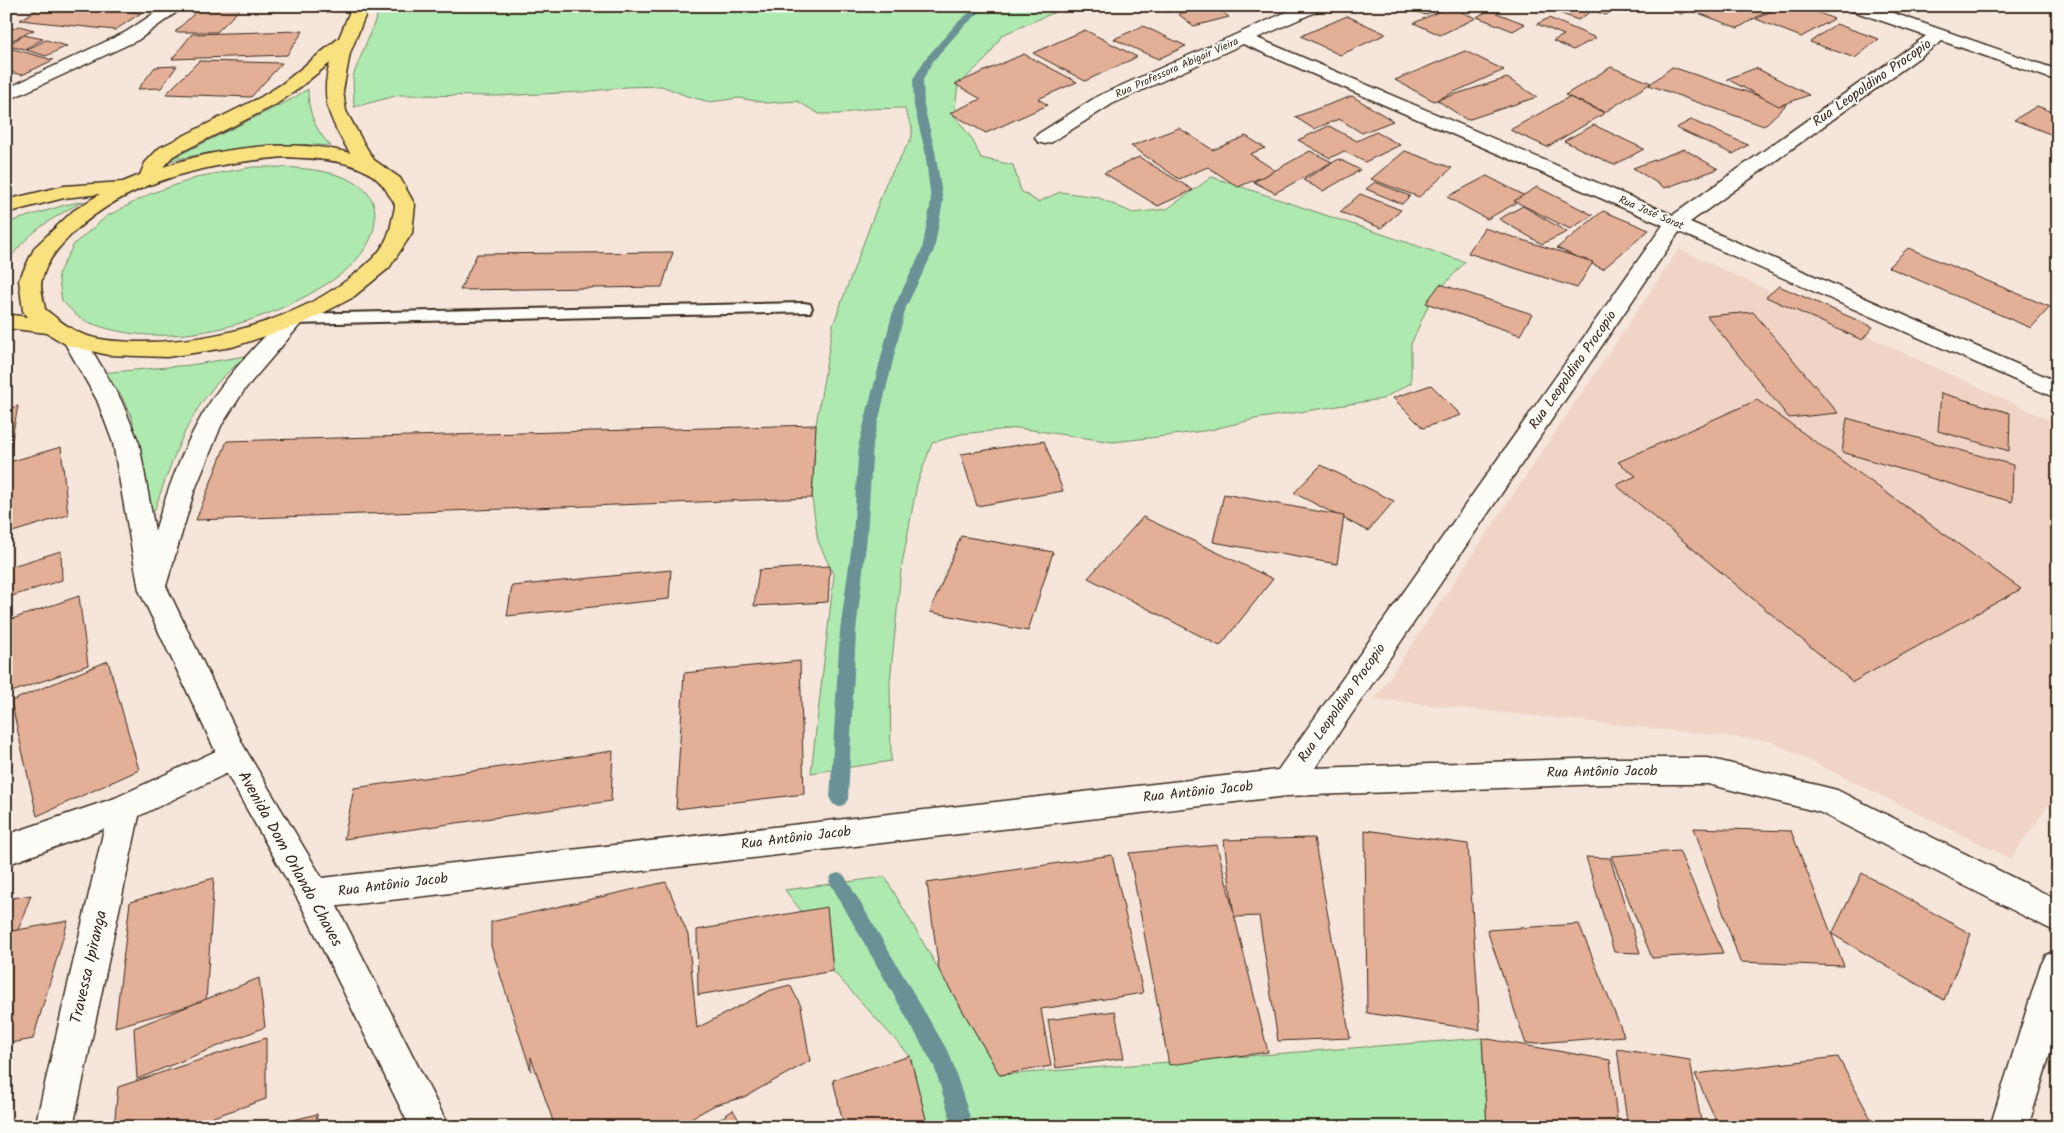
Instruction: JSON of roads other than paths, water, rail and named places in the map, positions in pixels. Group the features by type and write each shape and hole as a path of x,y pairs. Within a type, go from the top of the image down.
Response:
{"main road":[{"name":"Avenida Dom Orlando Chaves","path":"361,6 337,69 334,86 335,104 367,164"},
{"name":"Avenida Dom Orlando Chaves","path":"149,179 154,163 166,152 268,101 288,88 348,39"},
{"name":"Avenida Dom Orlando Chaves","path":"284,151 330,154 367,164 393,182 405,205 401,233 381,263 359,281 344,293 294,319 232,340 167,350 108,348 75,340 53,327 34,311 30,280 46,247 80,215 125,188 179,168 232,156 284,151"},
{"name":"Avenida Dom Orlando Chaves","path":"6,207 75,189 94,187 125,188"},
{"name":"Avenida Dom Orlando Chaves","path":"6,321 53,327"}],"street":[{"path":"6,96 132,36 177,6"},
{"name":"Rua Professora Abigair Vieira","path":"1044,138 1105,100 1314,6"},
{"path":"1861,7 1938,36 2058,76"},
{"name":"Rua Leopoldino Procopio","path":"1288,782 1676,223 1938,36"},
{"name":"Rua José Sarat","path":"1243,38 1676,223 2058,391"},
{"name":"Avenida Dom Orlando Chaves","path":"153,590 173,515 208,426 221,404 294,319"},
{"name":"Avenida Dom Orlando Chaves","path":"75,340 109,400 126,443 153,590 233,756 313,894 430,1127"},
{"path":"6,850 125,808 233,756"},
{"name":"Rua Antônio Jacob","path":"313,894 1288,782 1604,771 1708,771 1826,800 2058,917"},
{"name":"Travessa Ipiranga","path":"54,1127 125,808"},
{"path":"2009,1127 2058,967"}],"lane":[{"path":"294,319 804,308"}],"waterway":[{"path":"839,799 848,631 860,536 866,443 900,307 928,250 937,201 930,151 919,106 918,79 929,60 960,25 983,6"},
{"path":"838,881 943,1062 963,1127"}]}
